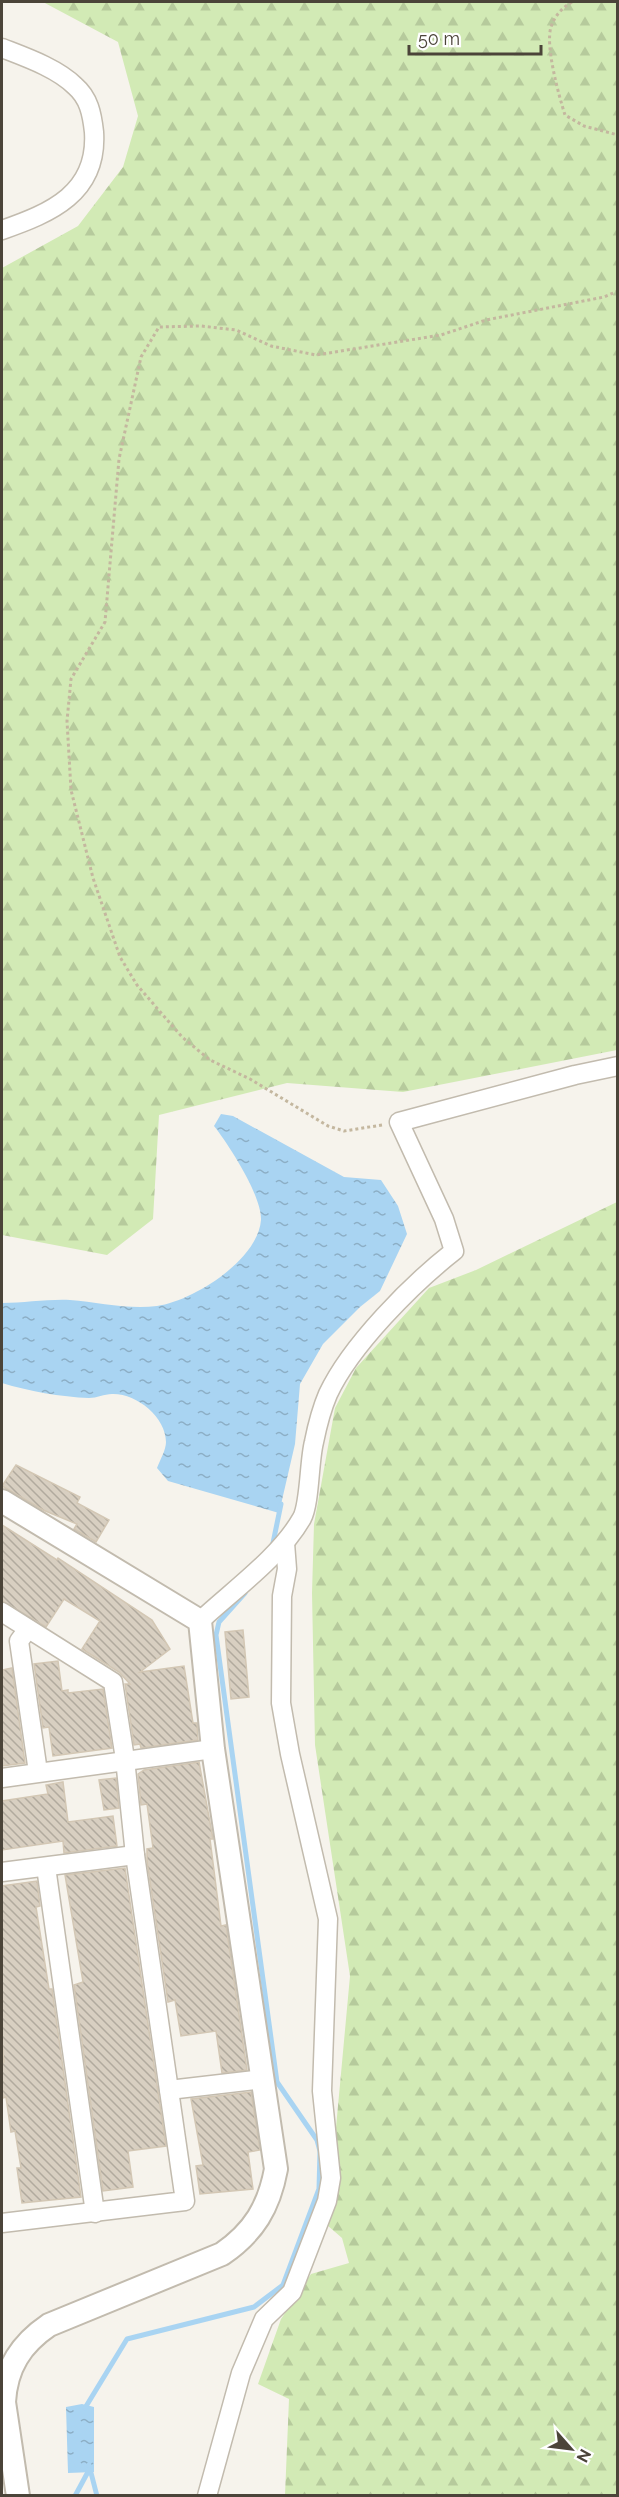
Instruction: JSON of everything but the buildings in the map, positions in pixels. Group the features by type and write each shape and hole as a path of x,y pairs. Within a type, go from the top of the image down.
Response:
{"street":[{"path":"2,48 58,73 75,85 92,114 94,137 92,159 86,177 74,193 57,207 2,230"},
{"path":"200,1621 285,1543 303,1516 314,1442 328,1394 350,1359 377,1327 426,1273 454,1251 444,1219 399,1122 575,1075 618,1066"},
{"path":"2,1501 200,1621"},
{"path":"207,2496 241,2373 264,2319 292,2292 327,2201 331,2178 322,2091 328,1919 290,1754 281,1703 282,1596 287,1569 285,1543"},
{"path":"2,1612 113,1682 125,1759 135,1855 185,2201 95,2213 2,2218"},
{"path":"18,2496 4,2402 8,2354 49,2325 222,2254 240,2242 254,2226 272,2190 276,2169 213,1749 200,1621"},
{"path":"28,1629 19,1641 38,1772"},
{"path":"2,1778 125,1759 213,1749"},
{"path":"2,1872 135,1855"},
{"path":"46,1867 95,2213"},
{"path":"169,2090 264,2079"}],"path":[{"path":"572,2 561,9 550,28 555,85 565,115 584,126 618,135"},
{"path":"399,1122 344,1131 328,1126 250,1079 210,1060 182,1037 137,985 116,946 93,878 71,790 67,721 71,679 105,622 119,459 141,357 159,327 201,326 236,330 272,346 315,355 441,334 486,320 604,297 618,291"}],"green space":[{"path":"43,2 617,2 617,1050 403,1092 287,1083 159,1115 153,1219 107,1255 2,1235 2,268 78,226 123,167 138,116 118,42"},
{"path":"617,1202 617,2495 285,2495 289,2399 258,2384 281,2319 311,2274 349,2263 342,2238 327,2225 350,1976 315,1745 312,1593 314,1524 335,1408 356,1368 429,1288 476,1270"}],"water":[{"path":"221,1114 233,1116 344,1177 381,1180 398,1206 407,1234 380,1291 360,1307 323,1344 300,1384 295,1444 279,1513 168,1481 157,1468 166,1445 165,1433 155,1416 140,1402 121,1395 112,1394 89,1398 67,1396 2,1383 2,1303 70,1300 146,1307 172,1303 205,1287 221,1276 249,1250 257,1235 261,1220 260,1210 244,1171 214,1126"},
{"path":"82,2404 94,2407 94,2472 68,2473 66,2407"}],"waterway":[{"path":"273,1543 281,1504"},
{"path":"85,2408 127,2339 254,2307 283,2285 319,2189 320,2151 317,2140 277,2082 216,1635 219,1622 245,1593"},
{"path":"89,2465 97,2496"},
{"path":"75,2496 89,2470"}]}
